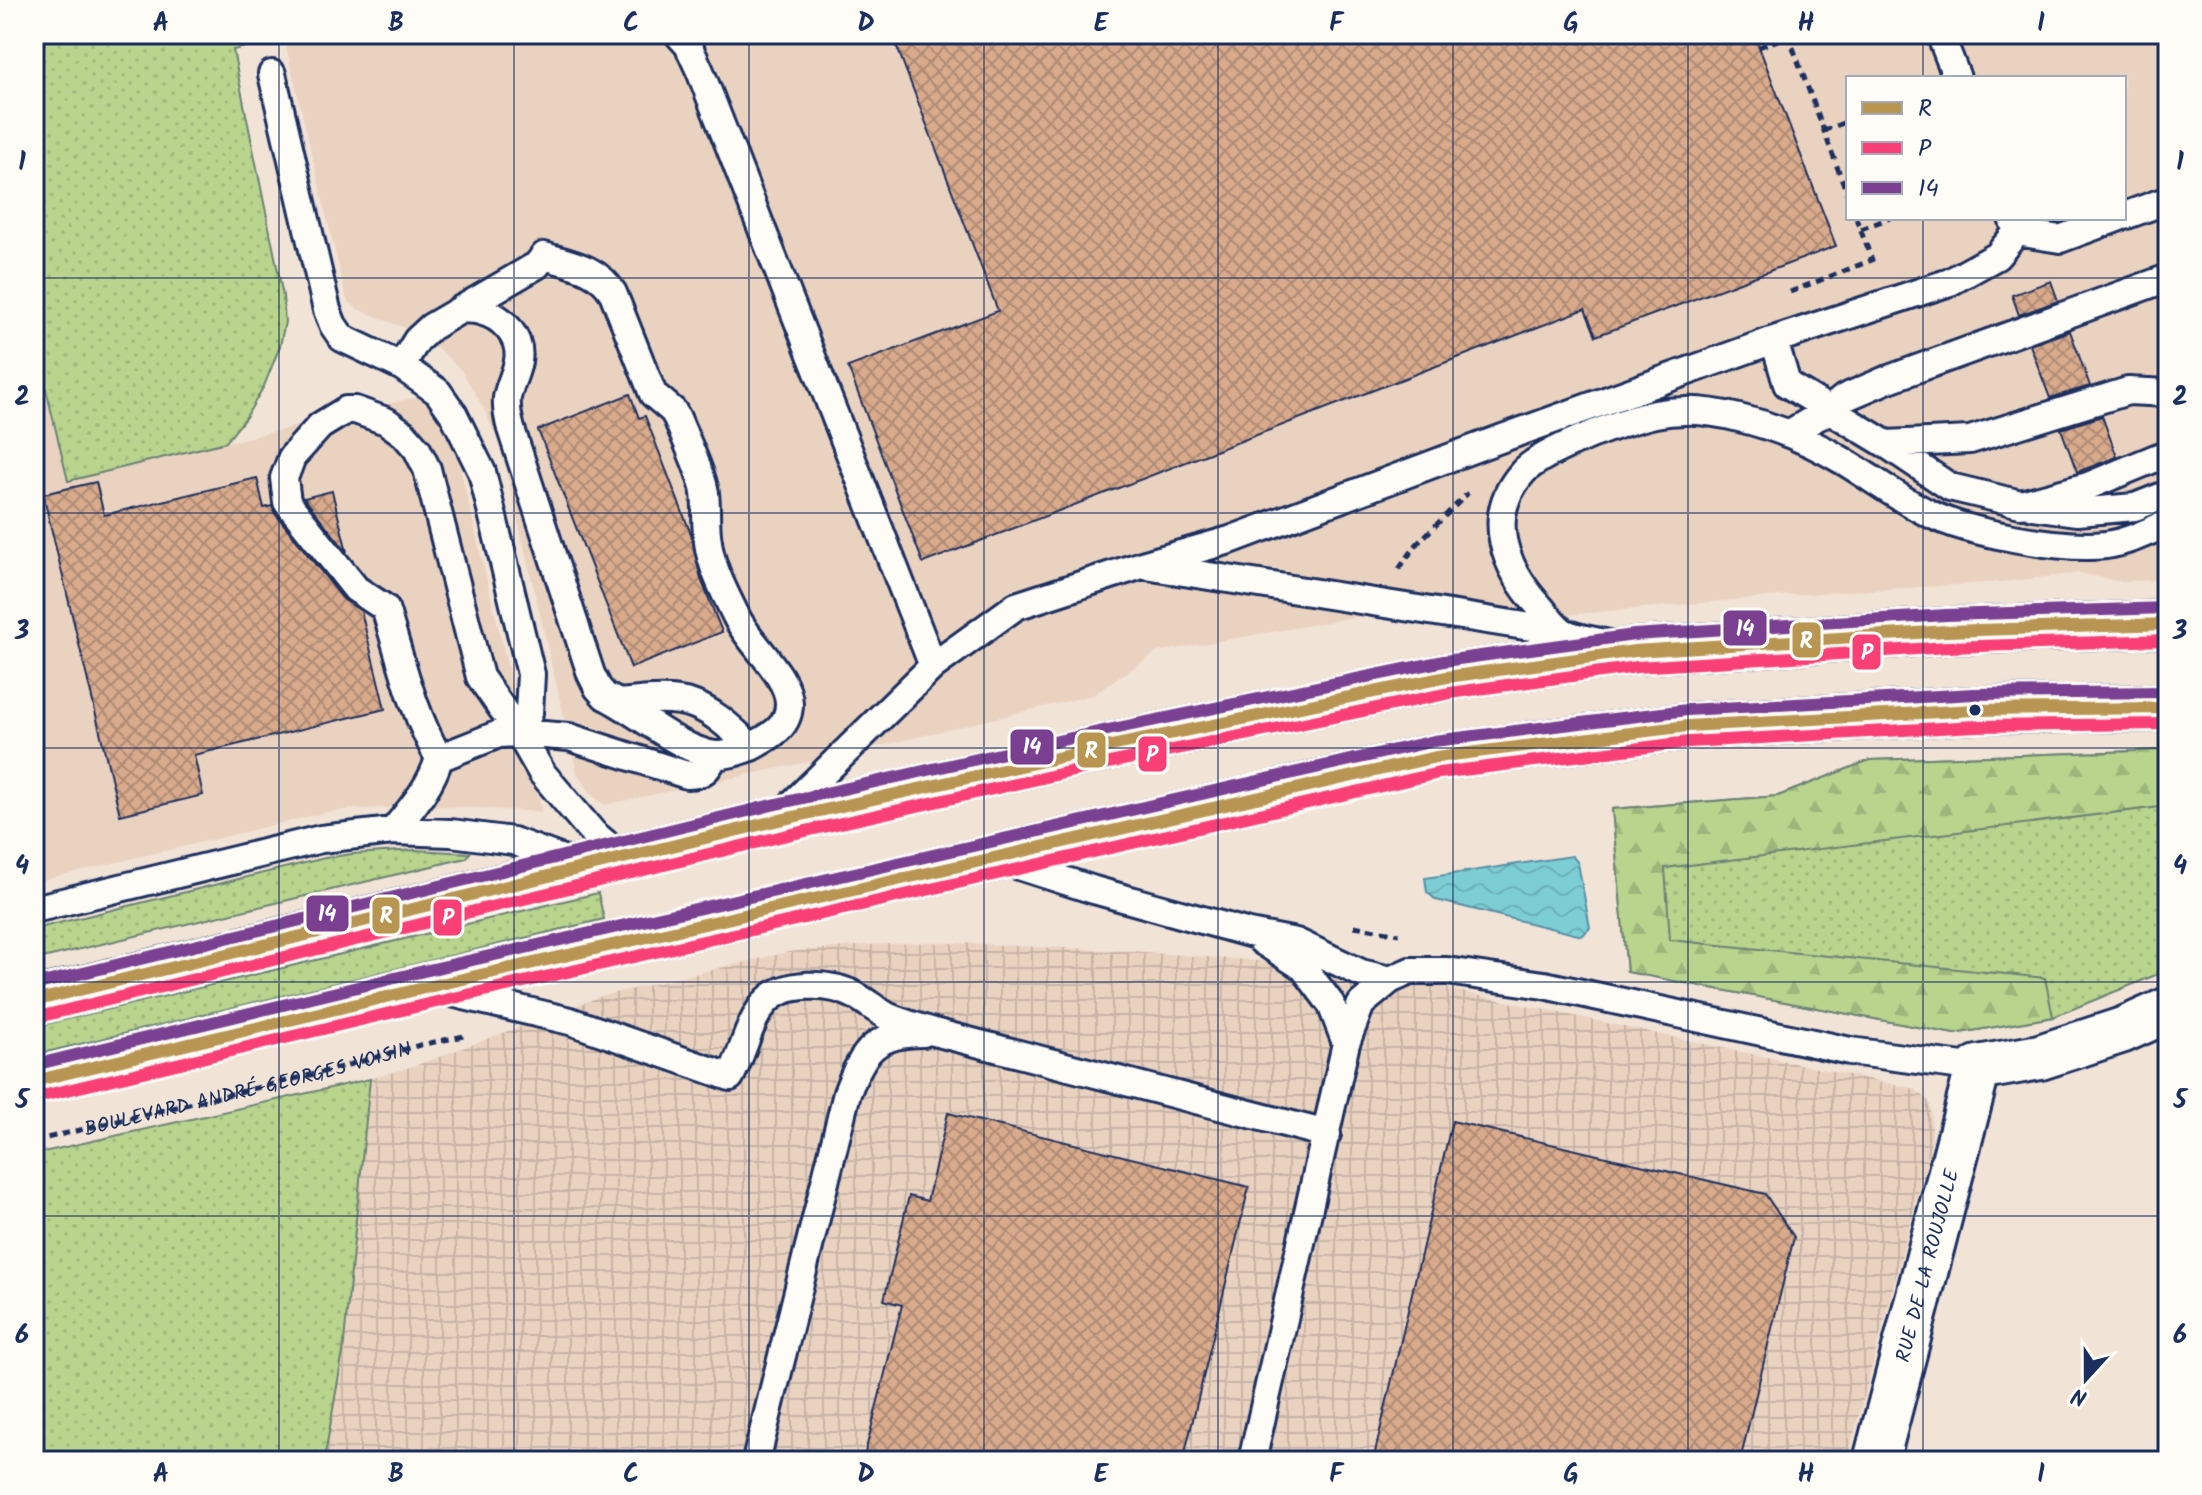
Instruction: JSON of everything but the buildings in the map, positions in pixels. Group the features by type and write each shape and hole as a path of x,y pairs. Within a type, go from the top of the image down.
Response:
{"main road":[{"path":"34,1001 775,821 1101,748 1447,677 1635,651 1947,631 2168,624"},
{"path":"34,1081 428,987 1436,757 1688,726 1975,710 2168,708"}],"street":[{"path":"1978,1068 2040,1057 2123,1030 2168,1010"},
{"name":"RUE DE LA ROUJOLLE","path":"1876,1461 1978,1068"}],"lane":[{"path":"678,34 688,45 700,71 933,666"},
{"path":"1940,34 1956,76"},
{"path":"272,74 333,325 342,338 401,366 438,392 454,415 482,472 531,674 529,713 519,733"},
{"path":"2126,215 2168,200"},
{"path":"775,821 933,666 1016,606 1230,540 1774,340 1950,282 1997,256 2014,225 2060,239 2112,220"},
{"path":"401,366 417,340 431,327 461,309 537,265 544,256 583,267 607,282 653,394 677,418 705,491 710,553 746,634 788,691 788,714 773,735 729,754 715,755 696,750 605,696 598,688 507,412 507,397 518,362 516,339 508,327 493,316 461,309"},
{"path":"1790,433 1844,398 1886,380 2168,278"},
{"path":"1774,340 1787,384 1950,487 2021,504 2077,512 2135,507 2168,494"},
{"path":"1886,444 1970,440 2128,391 2168,393"},
{"path":"393,831 436,770 439,758 424,733 415,708 385,608 356,589 287,502 284,478 292,457 320,426 346,410 366,412 386,421 404,434 417,449 427,469 480,677 542,773 593,833 604,863"},
{"path":"1563,632 1520,583 1501,542 1502,518 1508,493 1531,464 1563,446 1657,413 1689,411 1723,414 1790,433 1842,460 1930,514 1988,533 2050,543 2104,545 2130,540 2168,523"},
{"path":"2021,504 2088,486 2168,453"},
{"path":"1142,565 1563,632 1635,651"},
{"path":"619,703 659,698 702,707 751,747"},
{"path":"439,758 499,734 519,733 569,737 687,775 698,775 709,769 715,755"},
{"path":"34,909 321,839 393,831 451,833 513,841 604,863"},
{"path":"998,857 1094,890 1249,933 1296,942 1361,973 1390,980"},
{"path":"1249,933 1303,967 1331,1004 1346,1043"},
{"path":"1252,1461 1346,1043 1361,1004 1390,980 1410,971 1447,971 1513,980 1850,1051 1978,1068"},
{"path":"428,987 570,1021 730,1077 756,1016 766,1001 781,990 801,985 843,990 892,1018 934,1032 1327,1134"},
{"path":"756,1461 847,1093 857,1067 869,1050 881,1041 899,1033 934,1032"}],"path":[{"path":"1759,47 1788,35 1846,191"},
{"path":"1823,131 1846,122"},
{"path":"1857,220 1872,260"},
{"path":"1861,229 1885,220"},
{"path":"1394,575 1417,544 1477,484"},
{"name":"BOULEVARD ANDRÉ-GEORGES VOISIN","path":"34,1141 462,1037"}],"shaded area":[{"path":"299,34 2168,34 2168,580 2117,581 2080,573 2001,582 1790,595 1509,620 1430,604 1157,652 1093,695 850,753 604,805 592,795 577,773 501,448 484,409 462,371 441,351 417,333 358,309 346,297 284,38"},
{"path":"34,339 68,481 442,391 542,812 441,806 328,812 34,882"},
{"path":"932,942 1132,951 1337,967 1915,1089 1928,1100 1932,1136 1847,1461 324,1461 343,1352 370,1079 420,1064 602,996 788,952"}],"green space":[{"path":"34,34 299,34 233,50 283,296 285,322 280,346 264,386 246,417 226,442 68,481 34,339"},
{"path":"2168,750 2168,970 2053,1017 1954,1034 1627,972 1612,809 1778,796 1870,760"},
{"path":"2168,750 2168,806 1665,868 1670,940 2045,978 2053,1017 1954,1034 1627,972 1612,809 1778,796 1870,760"},
{"path":"415,850 470,853 466,858 34,960 34,929 325,858"},
{"path":"598,893 604,919 34,1055 34,1027"},
{"path":"370,1079 343,1352 324,1461 34,1461 34,1154"}],"water":[{"path":"1572,856 1578,863 1590,928 1582,936 1436,900 1427,892 1425,878"}],"transit line":[{"name":"14","path":"34,985 772,805 1098,732 1444,661 1634,635 1946,615 2167,608"},
{"name":"R","path":"34,1001 775,821 1101,748 1447,677 1635,651 1947,631 2168,624"},
{"name":"P","path":"38,1017 779,837 1104,764 1450,693 1637,667 1948,647 2168,640"},
{"name":"14","path":"34,1065 424,971 1434,741 1687,710 1974,694 2168,692"},
{"name":"R","path":"34,1081 428,987 1436,757 1688,726 1975,710 2168,708"},
{"name":"P","path":"38,1097 432,1003 1439,773 1689,742 1976,726 2168,724"}]}
